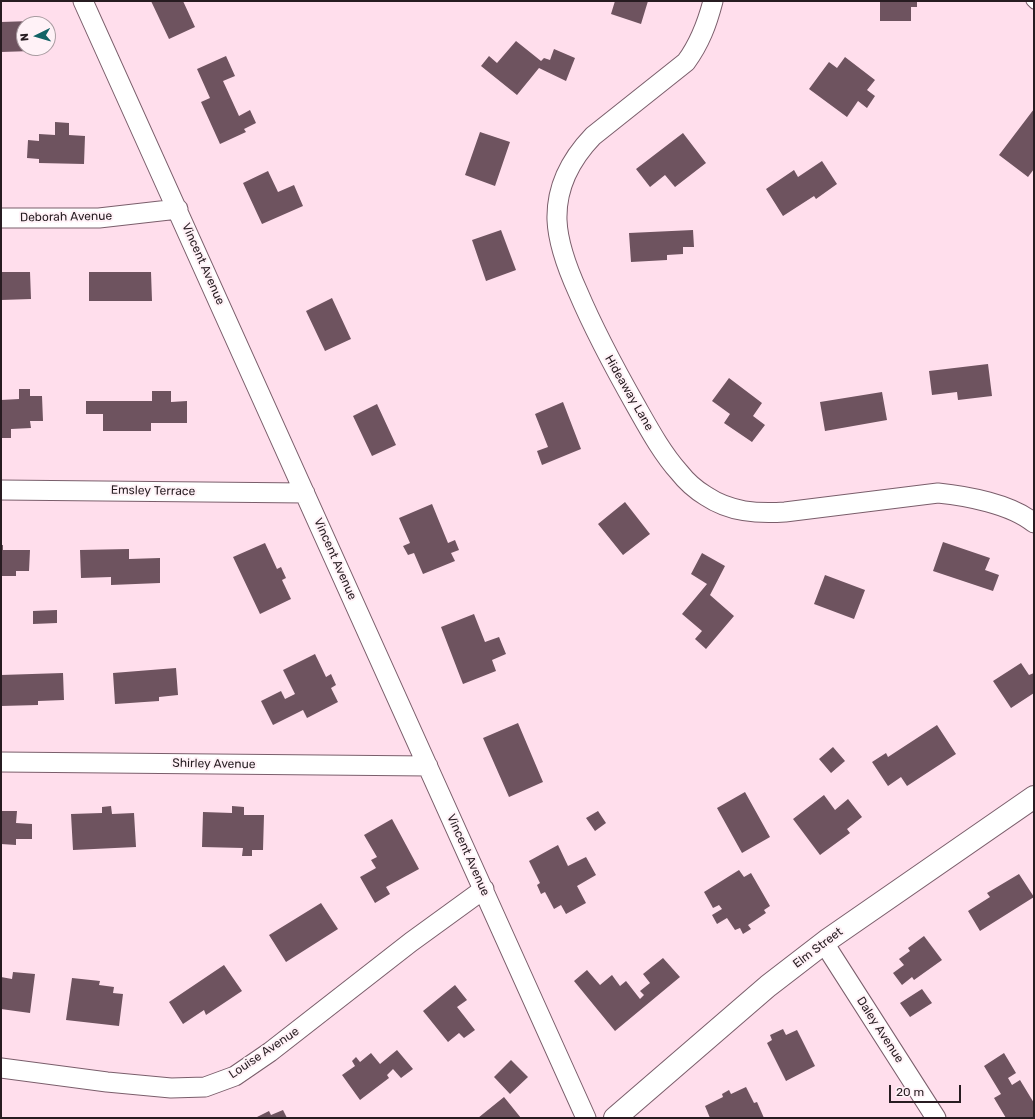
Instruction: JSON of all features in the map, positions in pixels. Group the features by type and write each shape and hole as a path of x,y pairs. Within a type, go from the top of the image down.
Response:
{"street":[{"name":"Vincent Avenue","path":"83,1 306,493 586,1118"},
{"name":"Hideaway Lane","path":"713,1 703,35 686,62 668,78 593,136 580,149 570,165 562,183 558,201 557,220 559,238 570,273 591,322 615,370 666,457 679,473 701,493 721,505 736,509 769,513 785,512 938,493 962,495 985,501 1009,510 1034,524"},
{"name":"Deborah Avenue","path":"1,218 99,218 178,209"},
{"name":"Emsley Terrace","path":"1,490 306,493"},
{"name":"Shirley Avenue","path":"1,762 428,766"},
{"name":"Elm Street","path":"615,1118 750,1002 824,943 1034,797"},
{"name":"Louise Avenue","path":"1,1068 107,1082 171,1088 205,1087 235,1076 270,1052 411,942 484,889"},
{"name":"Daley Avenue","path":"824,943 936,1118"}],"lane":[{"path":"1031,1 1034,4"}],"building":[{"path":"151,1 183,1 195,27 169,39"},
{"path":"615,1 648,1 641,24 611,14"},
{"path":"880,1 917,1 917,7 911,7 911,21 880,21"},
{"path":"1,22 16,22 16,52 1,52"},
{"path":"516,41 541,61 544,58 550,60 554,49 575,58 566,81 539,68 517,95 481,66 489,56 497,63"},
{"path":"226,56 235,76 223,81 239,116 250,110 256,123 244,129 246,132 220,144 201,102 210,98 197,69"},
{"path":"845,57 875,80 867,90 875,96 867,108 858,101 847,117 809,89 829,62 837,68"},
{"path":"1034,109 1034,169 1028,177 999,155"},
{"path":"55,122 69,123 69,135 85,136 84,164 39,163 39,159 27,158 28,140 39,141 39,134 55,135"},
{"path":"480,132 510,142 495,186 465,175"},
{"path":"683,133 706,163 675,187 665,175 650,187 636,169"},
{"path":"822,161 837,184 816,199 814,196 783,216 766,189 794,170 798,177"},
{"path":"268,171 278,192 294,185 303,206 262,224 243,183"},
{"path":"501,230 516,270 486,281 472,240"},
{"path":"693,230 694,247 683,247 683,254 667,255 667,260 631,262 629,233"},
{"path":"1,272 30,272 31,299 1,300"},
{"path":"89,272 151,272 152,301 89,301"},
{"path":"332,298 351,339 325,351 306,311"},
{"path":"988,364 992,396 958,400 957,392 932,395 929,371"},
{"path":"729,378 762,403 753,416 765,425 752,442 724,423 730,414 712,401"},
{"path":"19,389 30,389 30,396 42,396 43,421 30,421 31,428 11,429 11,438 1,438 1,400 19,399"},
{"path":"152,391 171,391 171,402 187,401 187,423 151,423 151,431 103,431 103,414 86,414 86,401 152,401"},
{"path":"882,392 887,420 825,431 820,402"},
{"path":"563,402 581,449 542,465 537,451 548,447 535,414"},
{"path":"377,404 396,445 372,456 353,416"},
{"path":"625,502 650,534 623,555 598,524"},
{"path":"432,504 448,543 455,540 459,550 451,553 455,561 423,574 414,553 408,555 403,546 410,543 399,518"},
{"path":"943,542 990,558 985,570 999,575 993,591 933,571"},
{"path":"265,543 277,569 281,567 286,578 282,580 291,599 260,614 233,557"},
{"path":"1,545 3,545 3,550 30,550 29,571 16,571 16,576 1,576"},
{"path":"129,549 129,559 160,558 160,583 111,585 111,577 81,578 80,550"},
{"path":"702,553 725,566 710,595 734,616 706,649 695,639 702,631 682,614 707,584 691,574"},
{"path":"825,575 865,590 854,619 814,604"},
{"path":"57,610 57,623 33,624 33,611"},
{"path":"474,614 485,642 499,637 506,654 492,660 496,671 463,684 441,627"},
{"path":"315,654 326,677 331,674 336,685 331,688 338,702 307,718 303,710 273,725 261,701 281,691 285,699 295,694 283,670"},
{"path":"1021,663 1029,675 1034,673 1034,693 1011,708 993,681"},
{"path":"176,668 178,695 159,697 159,701 115,704 113,673"},
{"path":"63,673 64,700 38,701 38,705 1,706 1,675"},
{"path":"518,723 543,782 509,797 483,738"},
{"path":"937,725 956,754 907,786 901,777 888,786 872,762 886,753 888,757"},
{"path":"833,747 845,761 831,773 819,759"},
{"path":"745,792 770,837 742,853 717,808"},
{"path":"824,795 835,810 848,799 862,817 847,829 850,833 820,855 793,819"},
{"path":"111,806 112,814 134,813 136,847 73,850 71,814 102,813 102,807"},
{"path":"232,806 244,807 244,815 264,815 263,850 252,850 252,856 242,856 243,848 202,847 203,812 232,813"},
{"path":"1,811 17,811 16,823 32,824 32,839 16,839 16,845 1,844"},
{"path":"598,811 606,823 595,831 586,818"},
{"path":"392,819 419,869 386,887 390,894 375,903 360,877 376,868 371,860 377,857 364,835"},
{"path":"558,845 568,866 586,857 596,875 577,886 586,903 566,914 561,905 554,909 545,892 541,894 537,885 540,883 529,861"},
{"path":"739,870 744,877 751,873 770,906 764,910 766,913 748,925 751,929 743,934 740,928 735,930 727,918 717,924 712,915 722,909 719,905 713,908 704,892"},
{"path":"1019,874 1034,897 980,931 968,911 990,897 987,893"},
{"path":"321,903 338,929 286,962 269,935"},
{"path":"924,936 942,960 914,980 912,977 902,985 893,973 904,965 899,959 910,951 908,948"},
{"path":"663,958 680,977 615,1031 574,981 587,970 600,985 612,975 620,986 626,981 640,999 644,995 640,991 650,983 643,974"},
{"path":"224,965 242,991 206,1015 204,1010 183,1024 169,1002"},
{"path":"13,972 35,974 30,1013 1,1009 1,977 12,979"},
{"path":"72,978 100,981 99,985 114,987 113,993 123,994 119,1026 66,1020"},
{"path":"455,985 467,1000 457,1007 475,1030 464,1038 459,1033 448,1042 423,1011"},
{"path":"922,989 932,1003 910,1017 900,1003"},
{"path":"783,1029 786,1035 797,1030 815,1066 786,1081 767,1043 772,1040 770,1035"},
{"path":"397,1050 413,1069 401,1078 393,1069 387,1075 389,1078 360,1100 342,1075 355,1066 352,1061 356,1057 360,1062 371,1053 380,1064"},
{"path":"1004,1053 1016,1073 1008,1078 1012,1085 1020,1080 1034,1103 1033,1118 1006,1118 994,1098 1001,1094 984,1066"},
{"path":"511,1060 528,1077 510,1094 494,1077"},
{"path":"746,1087 754,1103 757,1102 764,1118 710,1118 705,1106 723,1097 722,1094 729,1090 731,1094"},
{"path":"504,1097 521,1118 478,1118"},
{"path":"283,1110 287,1118 255,1118 269,1111 271,1115"}]}
